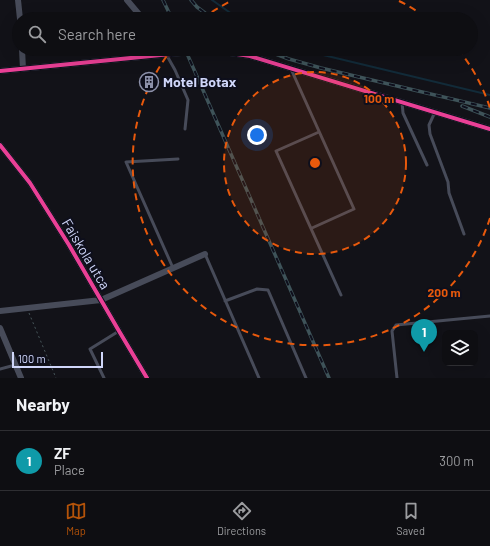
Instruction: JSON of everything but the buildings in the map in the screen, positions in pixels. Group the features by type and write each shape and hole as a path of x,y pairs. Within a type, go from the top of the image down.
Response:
{"street":[{"path":"18,0 19,12"},
{"path":"127,0 137,12"},
{"path":"22,56 23,68"},
{"path":"0,71 130,56"},
{"path":"250,56 490,129"},
{"name":"Faiskola utca","path":"1,147 30,183 69,245 118,331 148,378"},
{"path":"0,311 101,300 205,254"},
{"path":"0,328 21,378"}],"lane":[{"path":"167,56 188,100 185,129"},
{"path":"291,69 354,209 312,228"},
{"path":"402,102 403,113 426,165"},
{"path":"434,112 429,125 430,134 448,182 449,193 464,234"},
{"path":"319,132 276,152 312,228 341,295"},
{"path":"173,268 126,162 178,159"},
{"path":"205,254 259,378"},
{"path":"225,301 256,289 268,290 306,378"},
{"path":"397,378 392,331 396,325 490,316"},
{"path":"104,378 90,350 118,331"},
{"path":"0,370 15,365"}],"path":[{"path":"27,307 56,378"}],"waterway":[{"path":"212,0 229,12"},
{"path":"327,56 490,95"}],"railway":[{"path":"163,0 169,12"},
{"path":"191,0 204,12"},
{"path":"188,56 329,378"},
{"path":"281,56 321,68 490,108"},
{"path":"462,106 490,117"}],"cycle path":[{"path":"0,71 151,56"},
{"path":"250,56 490,129"},
{"path":"0,145 30,183 69,245 147,378"}],"place":[{"name":"Motel Botax","path":"149,82"},
{"name":"ZF","path":"424,352"}]}
